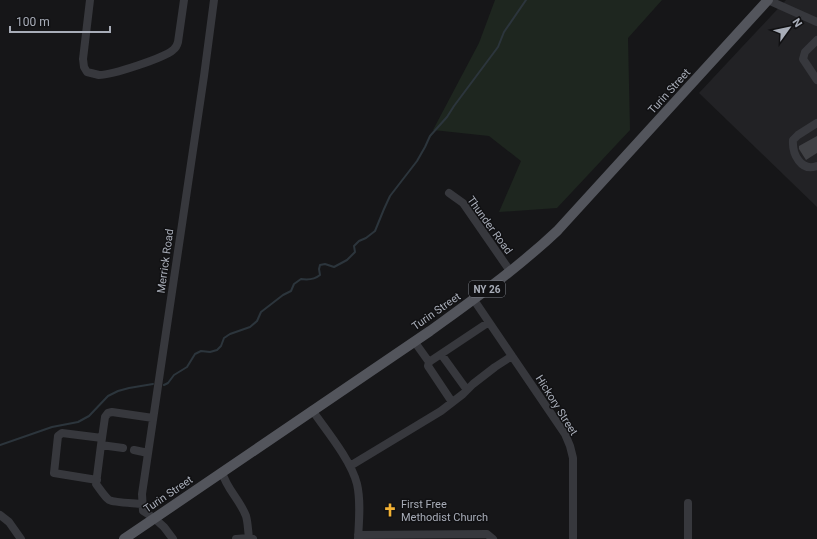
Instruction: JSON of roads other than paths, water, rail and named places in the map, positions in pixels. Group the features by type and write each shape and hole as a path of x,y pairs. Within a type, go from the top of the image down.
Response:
{"main road":[{"name":"Turin Street","path":"124,539 474,300 536,251 558,230 768,0"}],"street":[{"path":"90,0 83,59 84,67 87,72 98,75 113,73 165,56 173,50 177,46 178,42 184,0"},
{"name":"Merrick Road","path":"142,504 142,494 214,0"},
{"path":"768,0 817,22"},
{"path":"817,40 805,52 803,59 817,80"},
{"path":"817,123 793,140 795,154 804,166 812,168 817,166"},
{"name":"Thunder Road","path":"449,193 463,203 510,271"},
{"name":"Hickory Street","path":"474,300 565,434 570,446 573,458 573,539"},
{"path":"429,362 489,322"},
{"path":"414,341 429,362 428,366 452,402"},
{"path":"441,354 467,390"},
{"path":"350,466 428,419 452,402 484,375 512,356"},
{"path":"312,410 343,454 357,482 359,497 358,537 447,537 487,534 492,539"},
{"path":"96,482 105,417 108,413 112,412 153,418"},
{"path":"123,448 62,433 58,436 54,473 96,482 112,501 142,504 143,511 164,527 173,539"},
{"path":"134,450 148,453"},
{"path":"222,472 228,487 246,517 251,539 236,539"},
{"path":"209,480 218,482 228,487"},
{"path":"688,503 688,539"},
{"path":"0,515 9,522 21,539"}],"waterway":[{"path":"164,385 168,383 174,375 187,367 195,354 201,351 210,352 217,350 221,346 224,338 230,334 250,327 257,321 261,312 283,295 291,291 294,284 301,279 311,279 320,275 320,265 325,264 334,267 347,260 355,252 354,246 375,231 390,196 417,161 430,136 447,117 498,47 504,32 526,0"},
{"path":"0,445 52,427 78,422 89,416 108,396 129,388 153,384"}],"place":[{"name":"First Free Methodist Church","path":"390,510"}]}
